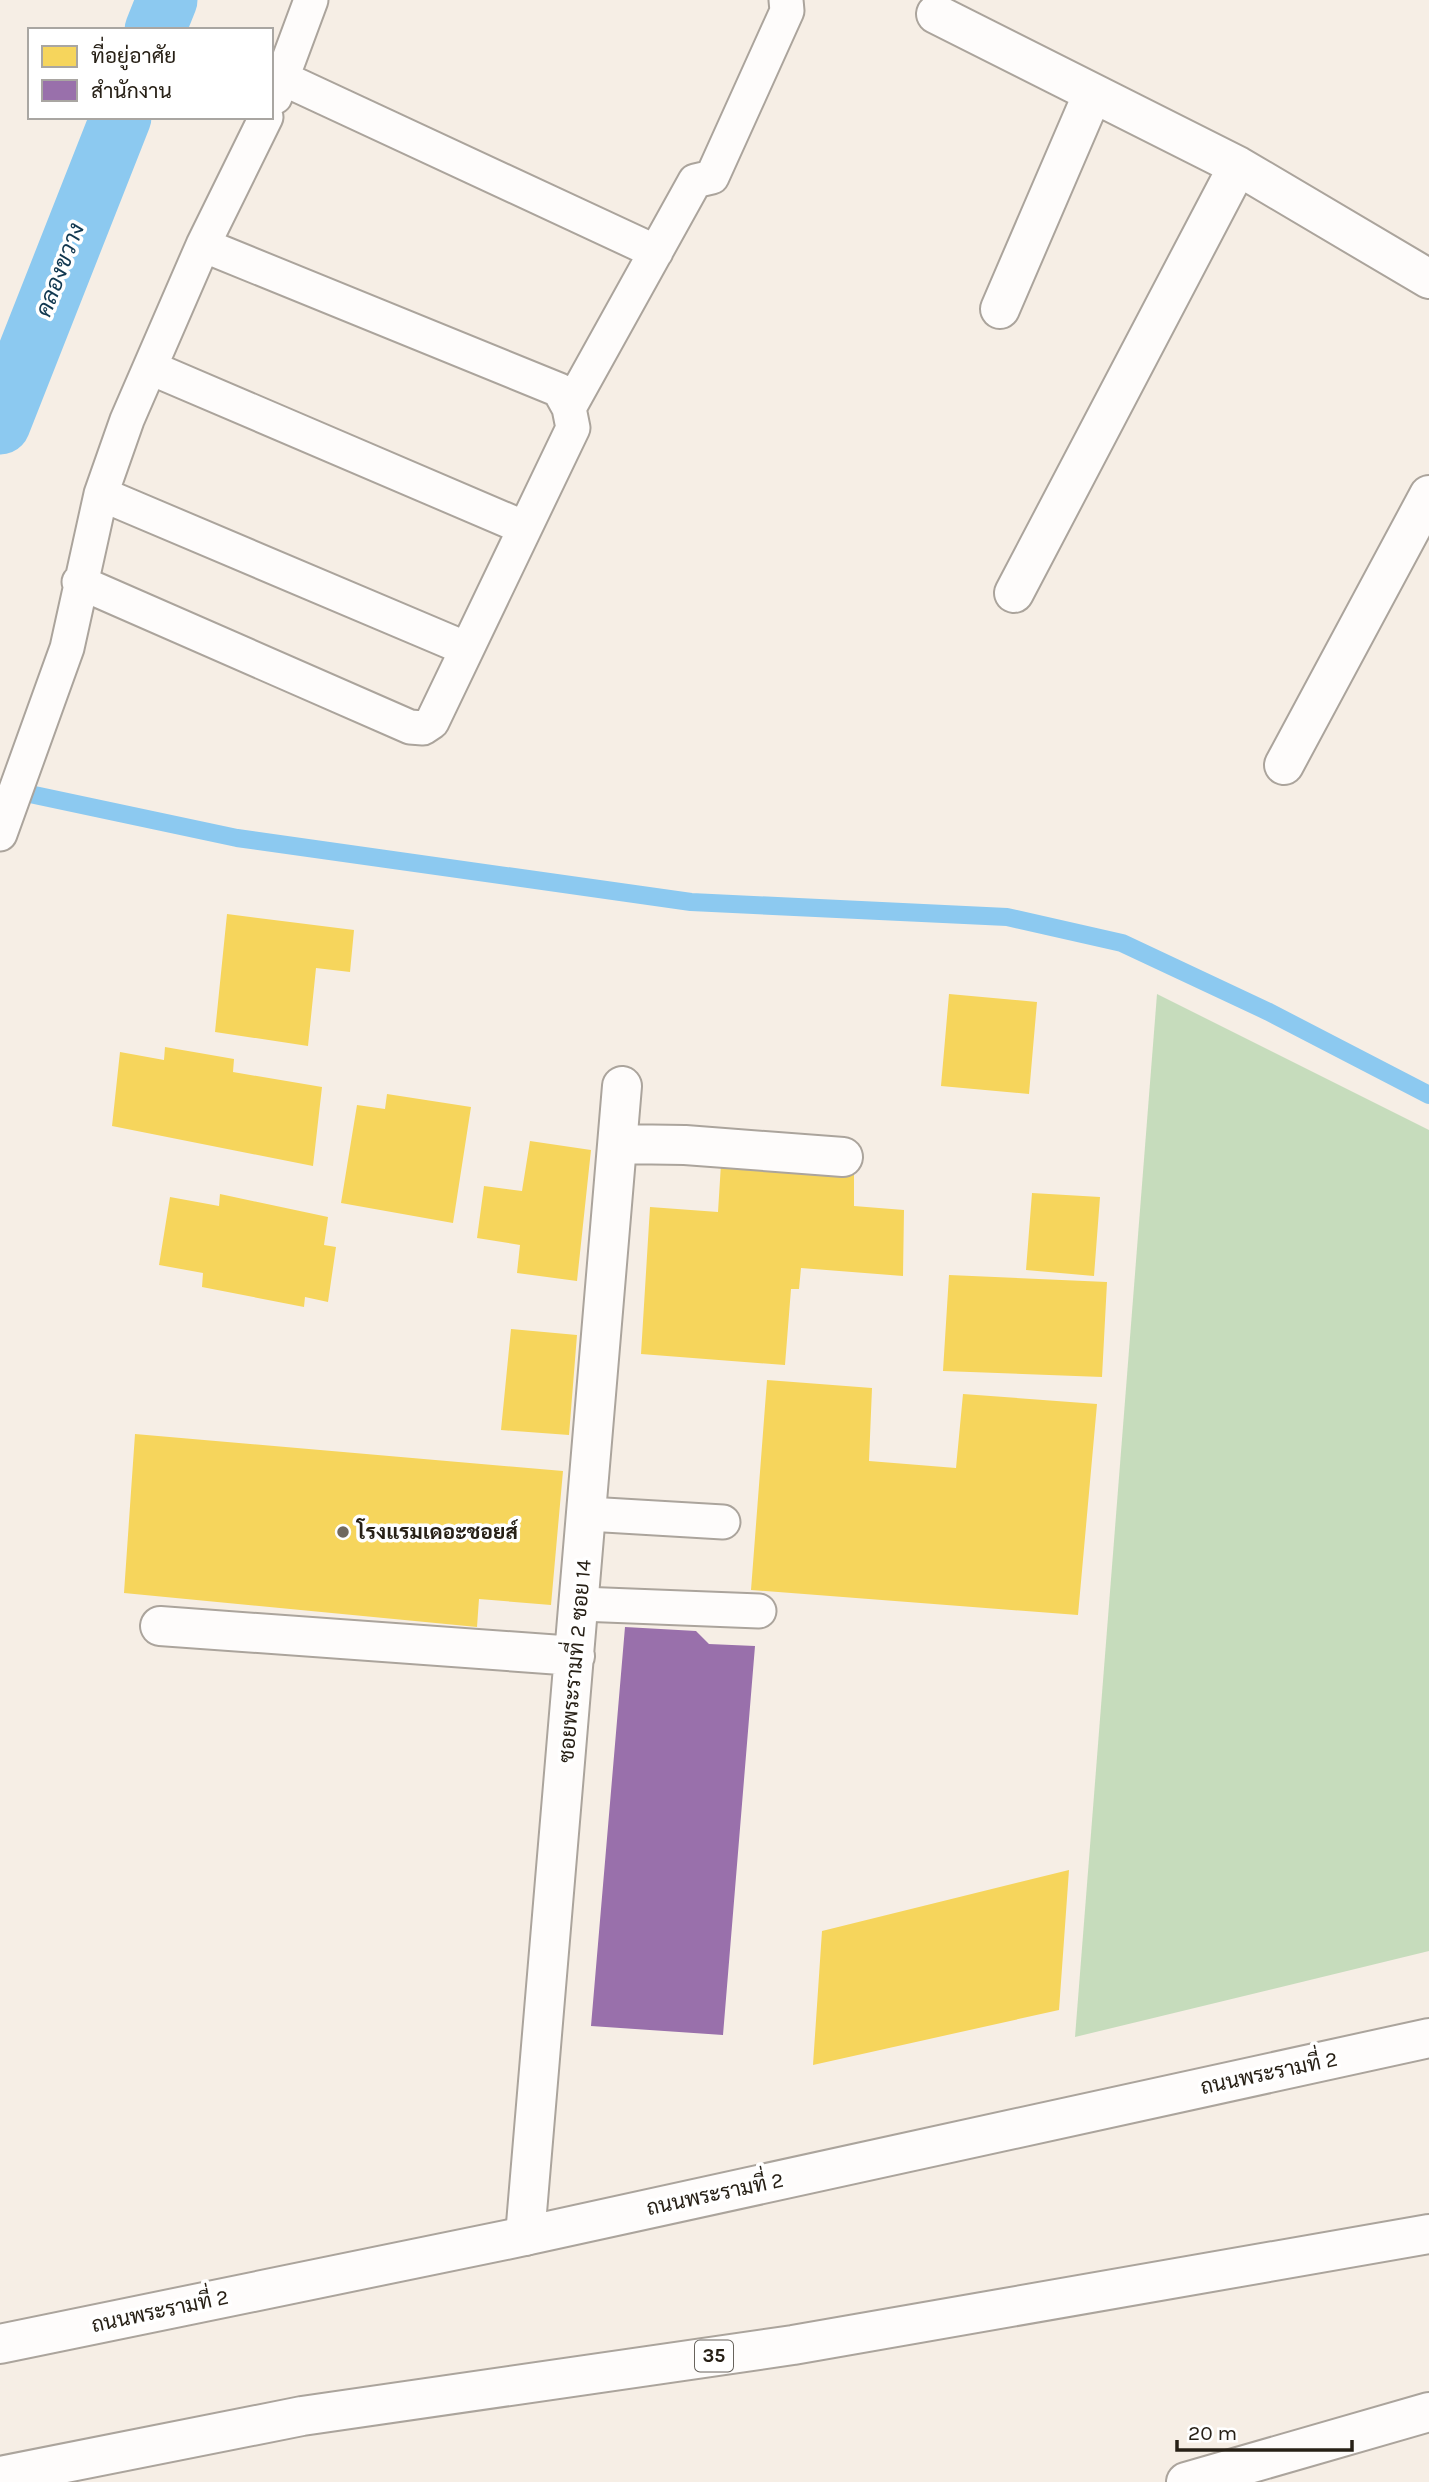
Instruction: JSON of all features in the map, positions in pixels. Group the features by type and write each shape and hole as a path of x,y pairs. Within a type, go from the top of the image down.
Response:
{"street":[{"path":"936,13 1238,166 1429,279"},
{"path":"1000,309 1093,93"},
{"path":"1014,593 1238,166"},
{"path":"1284,765 1429,495"},
{"name":"ซอยพระรามที่ 2 ซอย 14","path":"526,2236 622,1086"},
{"path":"618,1144 685,1145 844,1157"},
{"path":"160,1626 575,1656"},
{"name":"ถนนพระรามที่ 2","path":"0,2344 526,2236 1429,2038"},
{"name":"35","path":"0,2476 302,2416 793,2345 1429,2234"},
{"path":"1186,2482 1429,2412"}],"lane":[{"path":"311,0 278,92 656,252"},
{"path":"569,408 695,181 712,177 787,11 786,0"},
{"path":"0,834 67,648 79,582 101,494 127,420 203,245 265,119"},
{"path":"79,582 411,727 423,728 432,722 573,428 569,408 559,390 203,245"},
{"path":"151,368 525,528"},
{"path":"101,494 467,649"},
{"path":"588,1514 723,1522"},
{"path":"580,1604 760,1611"}],"green space":[{"path":"1157,994 1429,1130 1429,1951 1075,2037"}],"building: ที่อยู่อาศัย":[{"path":"227,914 354,930 350,972 316,968 308,1046 215,1032"},
{"path":"949,994 1037,1002 1029,1094 941,1086"},
{"path":"165,1047 234,1059 233,1072 322,1087 313,1166 112,1126 120,1052 164,1060"},
{"path":"387,1094 471,1107 453,1223 341,1203 357,1105 385,1109"},
{"path":"530,1141 591,1150 577,1281 517,1273 520,1245 477,1238 484,1186 522,1191"},
{"path":"721,1164 854,1171 854,1206 904,1210 903,1276 801,1268 799,1289 791,1289 785,1365 641,1354 650,1207 718,1212"},
{"path":"1032,1193 1100,1197 1094,1276 1026,1270"},
{"path":"220,1194 328,1217 324,1245 336,1247 328,1302 305,1297 304,1307 202,1287 203,1273 159,1265 170,1197 219,1206"},
{"path":"949,1275 1107,1282 1102,1377 943,1371"},
{"path":"511,1329 577,1335 569,1435 501,1430"},
{"path":"767,1380 872,1388 869,1461 956,1468 963,1394 1097,1404 1078,1615 751,1590"},
{"name":"โรงแรมเดอะชอยส์","path":"135,1434 563,1471 551,1605 479,1599 477,1627 124,1593"},
{"path":"1069,1870 1059,2010 813,2065 822,1931"}],"building: สำนักงาน":[{"path":"625,1627 696,1631 709,1644 755,1646 723,2035 591,2026"}],"waterway":[{"name":"คลองขวาง","path":"156,28 167,0"},
{"name":"คลองขวาง","path":"0,424 120,119"},
{"path":"11,790 237,838 691,902 1007,917 1122,943 1269,1012 1429,1095"}],"place":[{"name":"โรงแรมเดอะชอยส์","path":"343,1532"}]}
